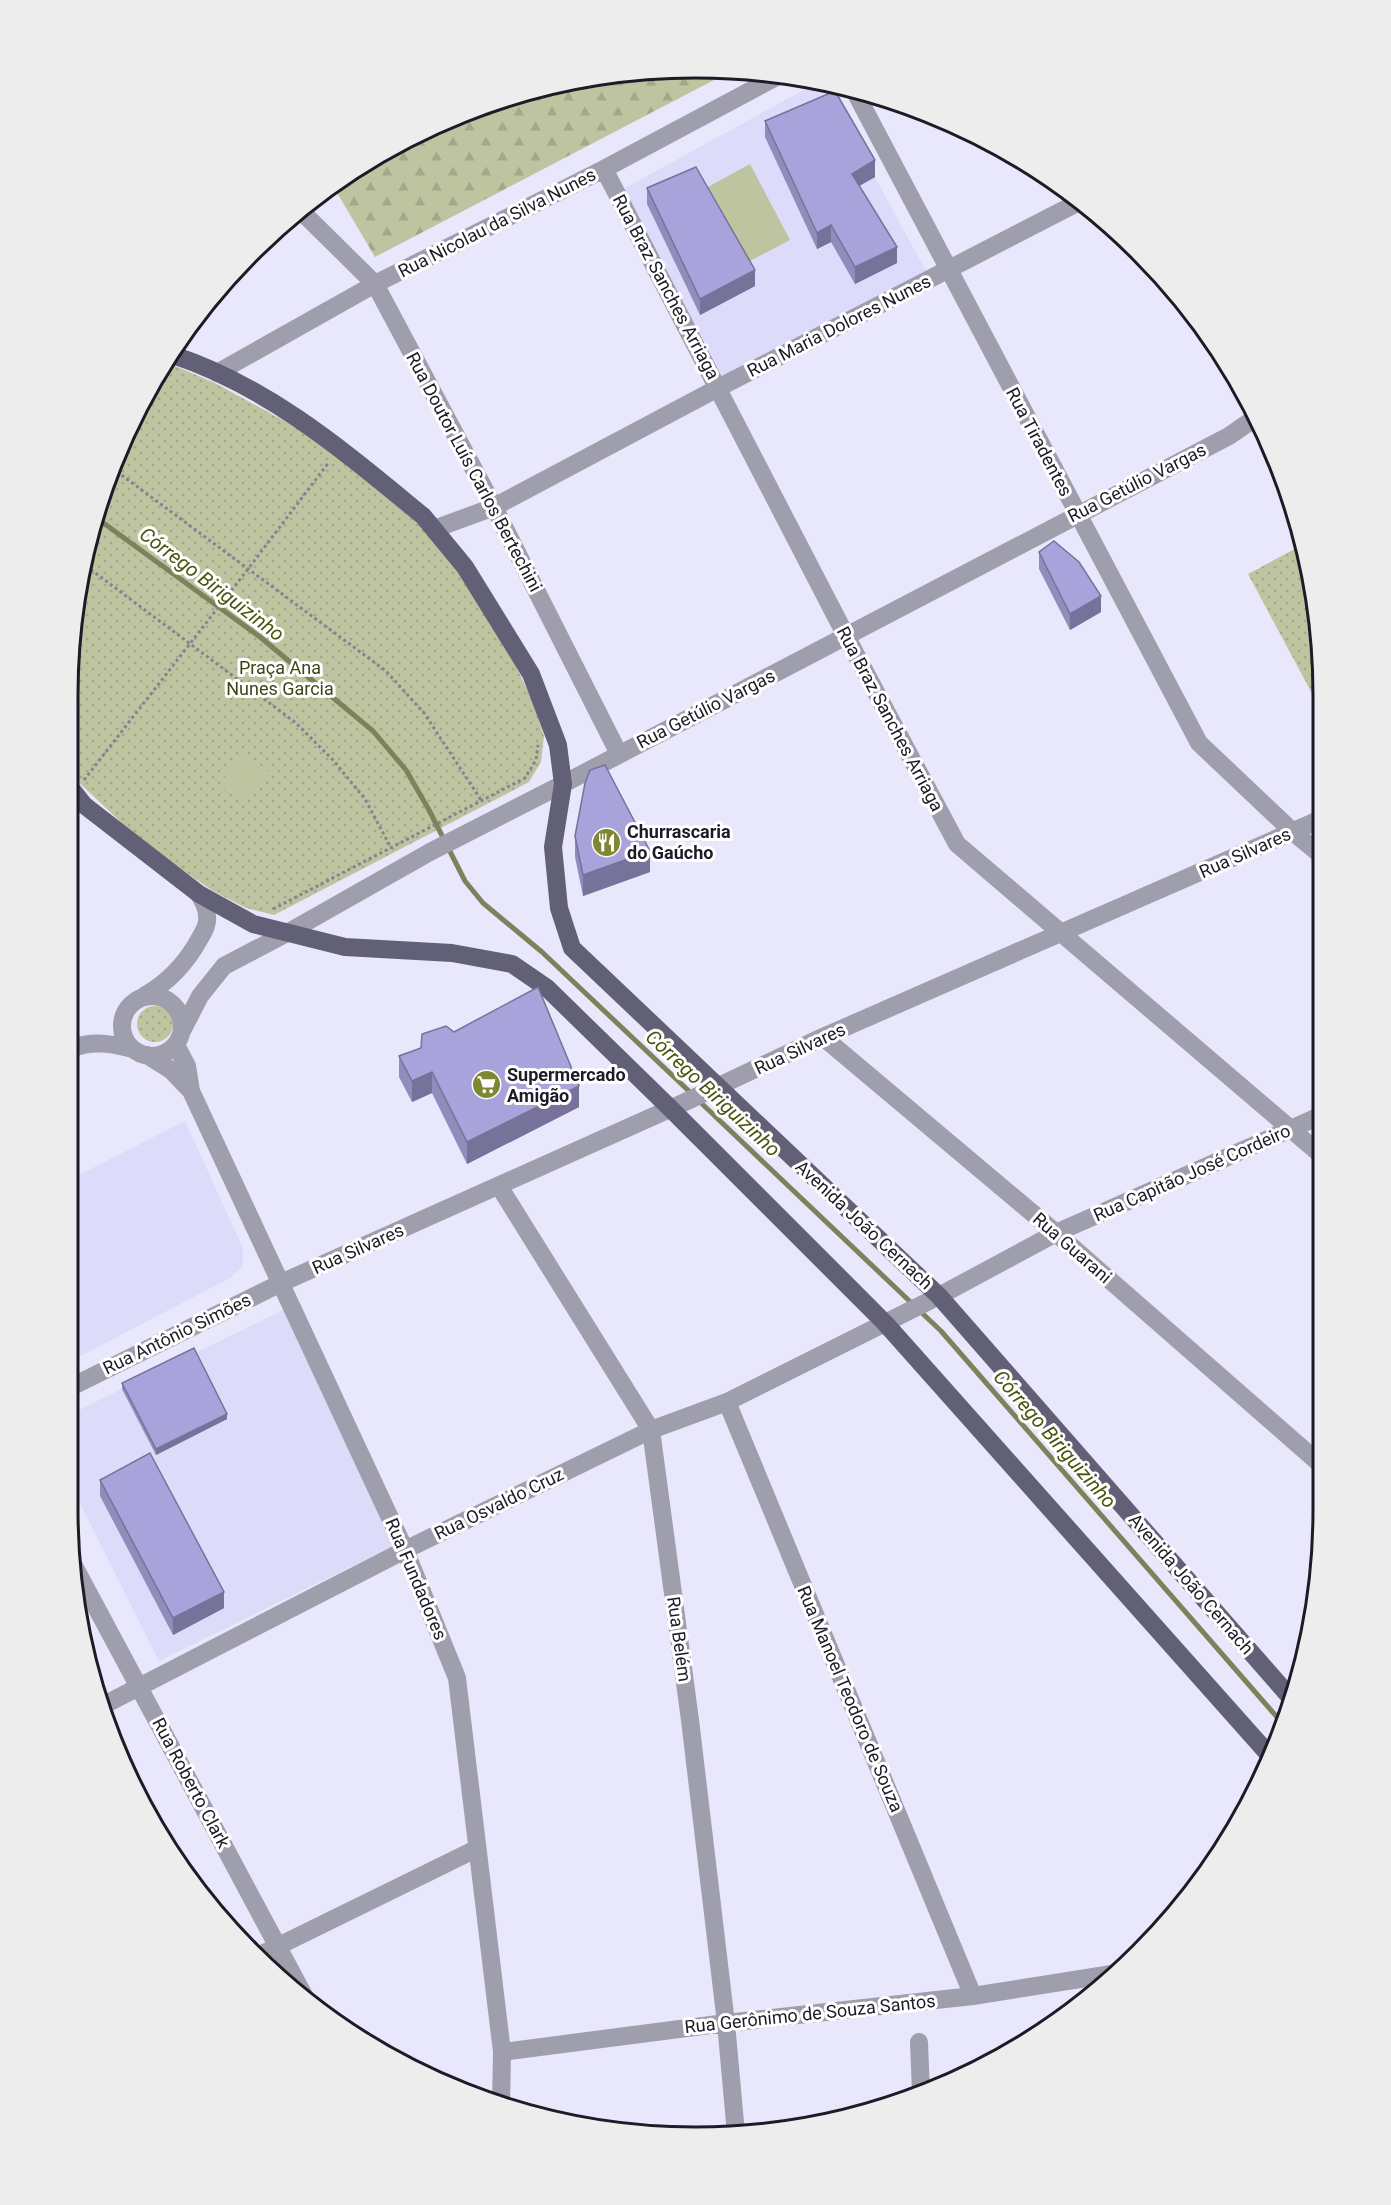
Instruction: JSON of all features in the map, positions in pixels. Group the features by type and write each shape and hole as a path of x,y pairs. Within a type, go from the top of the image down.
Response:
{"main road":[{"name":"Avenida João Cernach","path":"179,357 218,373 262,396 333,442 423,516 434,529 465,567 531,674 558,745 563,784 553,847 559,908 572,948 711,1090 933,1298 1285,1691"},
{"path":"78,788 84,805 199,894 253,924 345,947 452,953 512,964 547,988 677,1106 885,1323 1264,1750"}],"street":[{"name":"Rua Nicolau da Silva Nunes","path":"218,373 375,284 604,169 767,82"},
{"name":"Rua Tiradentes","path":"859,100 947,271 1198,743 1313,848"},
{"name":"Rua Braz Sanches Arriaga","path":"604,169 846,636 957,844 1313,1148"},
{"name":"Rua Maria Dolores Nunes","path":"434,529 494,507 718,388 1071,206"},
{"name":"Rua Doutor Luís Carlos Bertechini","path":"307,216 375,284 494,507 618,754"},
{"name":"Rua Getúlio Vargas","path":"179,1038 200,996 224,966 430,852 1229,436 1249,422"},
{"path":"1229,436 1251,427"},
{"name":"Rua Silvares","path":"282,1283 677,1106 823,1037 1313,823"},
{"path":"140,1052 126,1041 123,1021 126,1011 133,1003 163,986 189,959 207,925 208,914 199,894"},
{"path":"78,1047 104,1043 140,1052 163,1054 179,1038 180,1014 175,1006 160,997 142,998"},
{"name":"Rua Guarani","path":"823,1037 1056,1233 1313,1458"},
{"name":"Rua Fundadores","path":"179,1038 191,1091 405,1550 457,1678 502,2052 501,2095"},
{"name":"Rua Fundadores","path":"140,1052 171,1070 191,1091"},
{"name":"Rua Capitão José Cordeiro","path":"904,1314 1056,1233 1313,1119"},
{"name":"Rua Belém","path":"499,1186 651,1430 690,1720 726,2023 735,2126"},
{"name":"Rua Antônio Simões","path":"78,1384 282,1283"},
{"name":"Rua Osvaldo Cruz","path":"109,1702 405,1550 651,1430 727,1402 904,1314"},
{"name":"Rua Manoel Teodoro de Souza","path":"727,1402 973,1996"},
{"name":"Rua Roberto Clark","path":"82,1581 296,1980"},
{"path":"265,1952 476,1849"},
{"name":"Rua Gerônimo de Souza Santos","path":"502,2052 726,2023 973,1996 1101,1976"},
{"path":"919,2042 921,2084"}],"path":[{"path":"78,782 83,781 332,458"},
{"path":"120,474 386,671 424,713 482,801"},
{"path":"91,570 296,723 333,760 365,799 391,849"},
{"path":"265,907 273,909 525,778 536,760 538,736"}],"shaded area":[{"path":"806,88 829,93 927,273 715,389 616,193"},
{"path":"185,1121 243,1248 243,1266 230,1278 78,1357 78,1175"},
{"path":"283,1310 399,1543 159,1661 78,1499 78,1411"}],"green space":[{"path":"655,79 717,79 375,257 337,193 352,182 422,142 497,111 575,90"},
{"path":"750,164 790,240 746,263 706,188"},
{"name":"Praça Ana Nunes Garcia","path":"174,366 215,383 299,429 335,454 419,524 449,556 508,649 533,702 544,736 541,762 529,782 274,915 246,908 213,891 168,860 124,825 78,782 79,655 83,615 99,536 111,497 142,422"},
{"path":"1295,549 1308,615 1313,695 1248,574"},
{"path":"244,753 269,772 245,804 219,785"},
{"path":"155,1006 168,1011 173,1024 168,1037 155,1042 142,1037 137,1024 142,1011"}],"building":[{"path":"830,93 837,95 875,160 852,174 897,247 855,267 831,225 817,233 765,121"},
{"path":"696,167 755,270 700,299 647,188"},
{"path":"1054,541 1079,562 1101,596 1070,614 1039,552"},
{"name":"Churrascaria do Gaúcho","path":"605,765 650,851 583,875 575,836 585,783 590,770"},
{"name":"Supermercado Amigão","path":"538,987 579,1086 467,1142 432,1072 412,1081 399,1056 421,1048 422,1034 446,1026 454,1032"},
{"path":"194,1348 227,1414 156,1449 122,1383"},
{"path":"150,1453 224,1592 173,1618 100,1480"}],"waterway":[{"name":"Córrego Biriguizinho","path":"103,523 260,637 373,731 406,770 465,881 483,903 542,952 692,1094"},
{"name":"Córrego Biriguizinho","path":"698,1100 941,1331 1277,1717"}],"place":[{"name":"Churrascaria do Gaúcho","path":"606,842"},
{"name":"Supermercado Amigão","path":"486,1085"}]}
